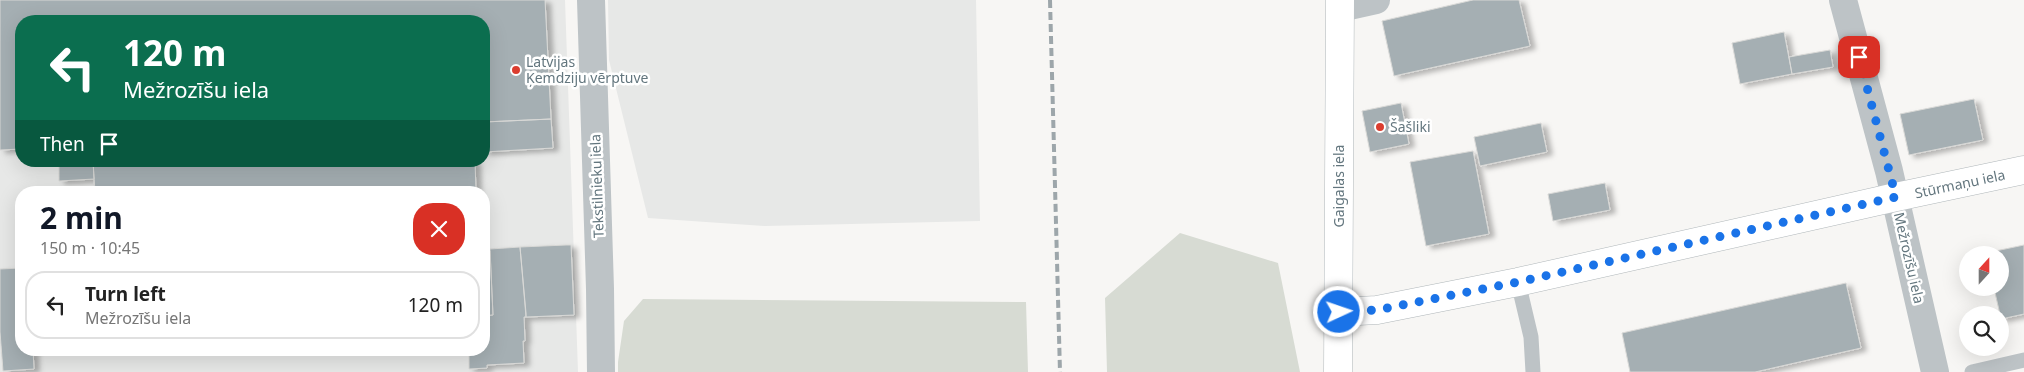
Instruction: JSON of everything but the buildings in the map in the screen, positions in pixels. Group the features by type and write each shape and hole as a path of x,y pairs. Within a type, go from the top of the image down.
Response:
{"street":[{"name":"Tekstilnieku iela","path":"591,0 601,372"},
{"path":"1340,4 1376,0"},
{"name":"Mežrozīšu iela","path":"1843,0 1896,197 1935,372"},
{"name":"Gaigalas iela","path":"1338,372 1340,4"},
{"name":"Stūrmaņu iela","path":"1339,312 1377,310 1518,282 2024,170"}],"lane":[{"path":"1518,282 1531,338 1533,372"},
{"path":"1972,372 2024,360"}],"shaded area":[{"path":"0,0 565,0 578,372 0,372"},
{"path":"608,0 976,0 980,221 765,226 648,218 609,60"},
{"path":"1180,233 1278,263 1300,372 1107,372 1105,298"},
{"path":"643,299 1026,302 1028,372 618,372 624,321"}],"railway":[{"path":"1050,0 1060,372"}],"place":[{"name":"Latvijas Ķemdziju vērptuve","path":"516,70"},
{"name":"Šašliki","path":"1380,127"}],"route":[{"path":"1339,312 1377,310 1518,282 1896,197 1859,57"}]}
